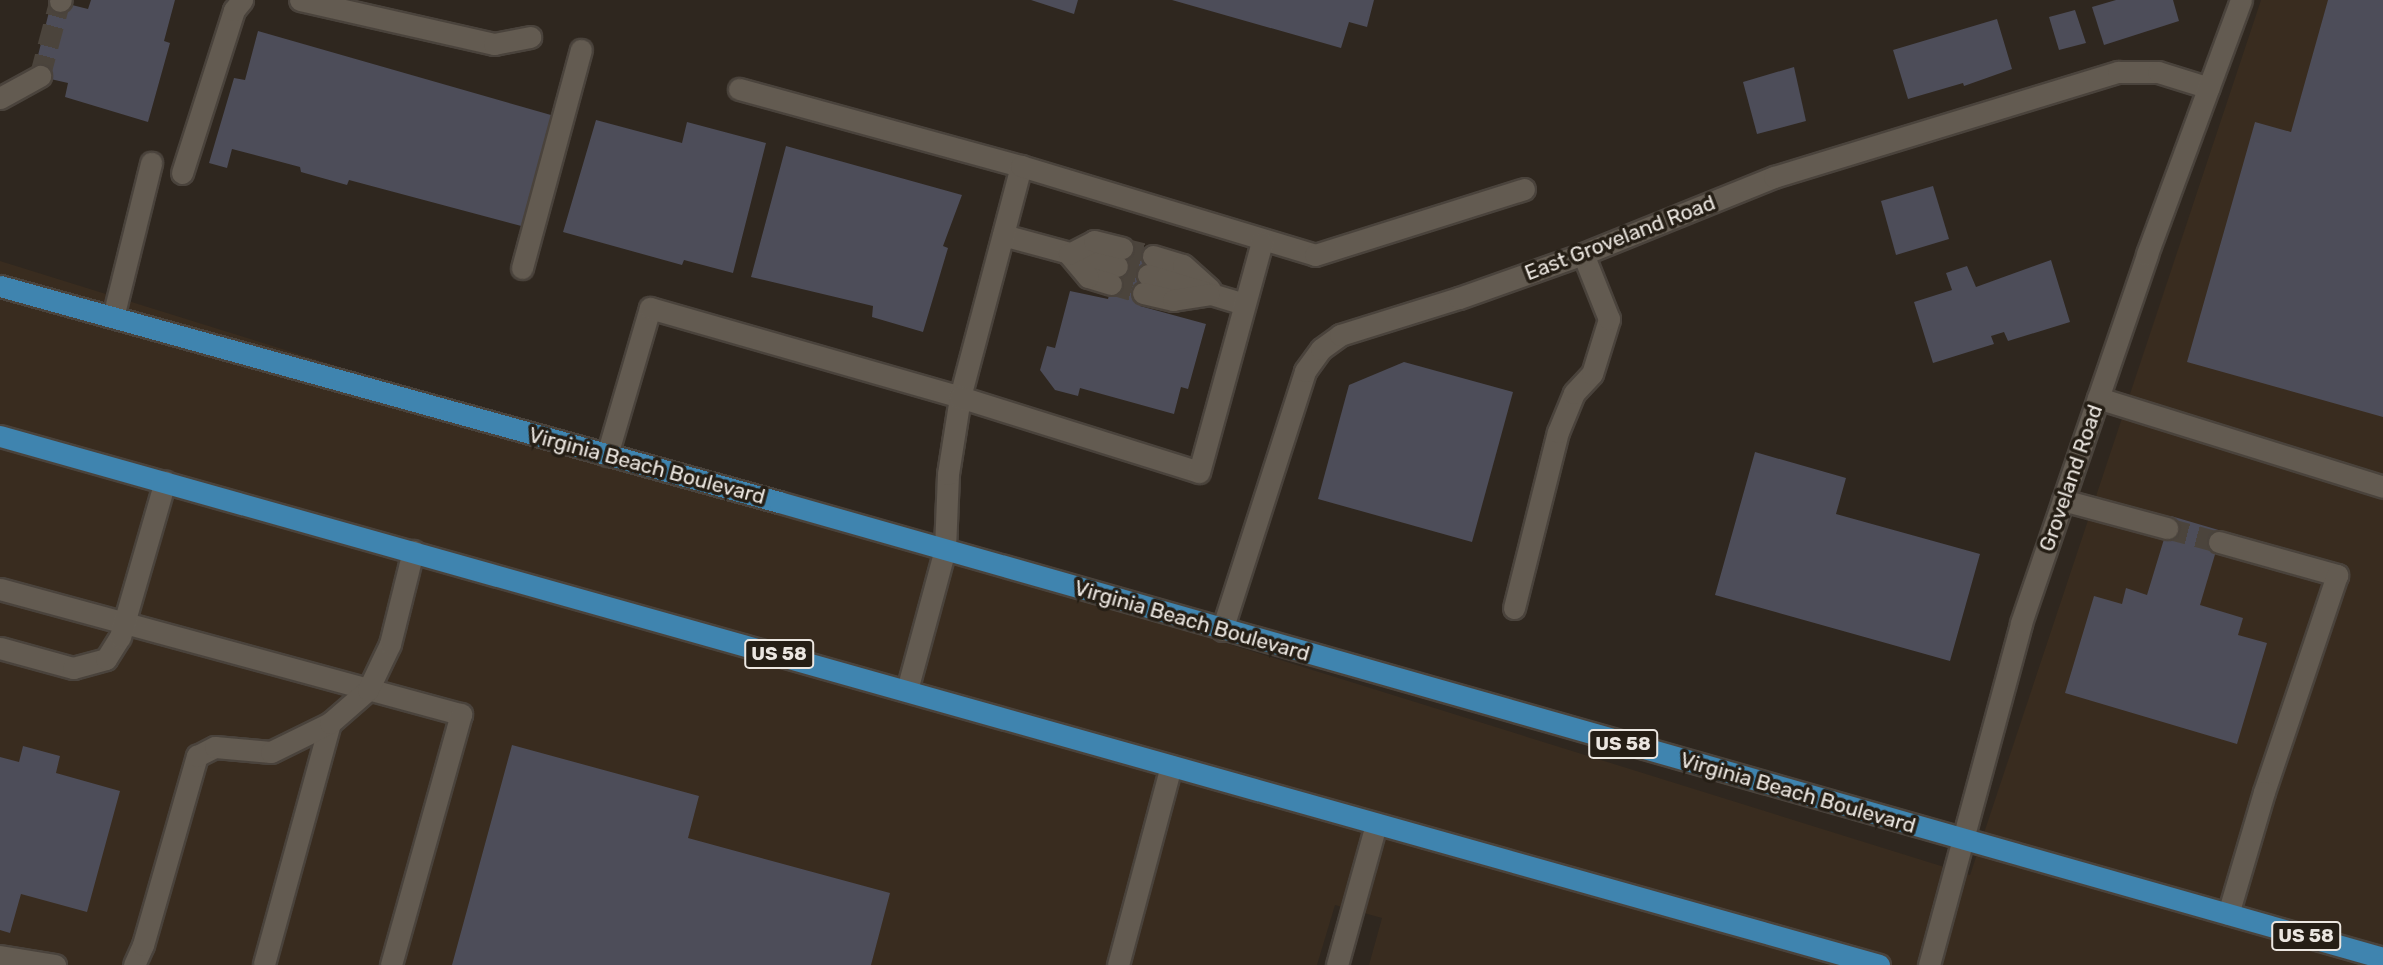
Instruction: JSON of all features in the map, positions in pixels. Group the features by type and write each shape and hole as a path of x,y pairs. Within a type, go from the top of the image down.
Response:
{"main road":[{"name":"Virginia Beach Boulevard","path":"0,286 945,549 1222,630 2383,958"},
{"name":"US 58","path":"0,436 1879,965"}],"street":[{"path":"182,173 234,10 242,0"},
{"path":"300,0 494,44 530,37"},
{"name":"Groveland Road","path":"1928,965 2021,622 2098,398 2241,0"},
{"path":"523,268 581,50"},
{"name":"East Groveland Road","path":"1222,630 1305,371 1321,349 1340,335 1460,298 1583,254 1774,177 2118,72 2158,72 2209,88"},
{"path":"0,98 40,76"},
{"path":"739,89 1021,166 1262,242 1314,255 1524,189"},
{"path":"113,317 151,163"},
{"path":"907,690 945,549 948,474 960,397 1021,166"},
{"path":"1003,235 1117,266"},
{"path":"607,455 650,308 960,397 1199,472 1262,242"},
{"path":"1514,608 1558,432 1574,393 1592,374 1609,319 1583,254"},
{"path":"1214,293 1173,300 1148,275 1183,265 1214,293 1244,304"},
{"path":"2098,398 2383,487"},
{"path":"0,648 73,668 106,659 120,637 165,481"},
{"path":"2063,500 2167,528"},
{"path":"2218,542 2337,575 2264,792 2228,914"},
{"path":"138,964 197,756 215,747 271,752 330,723 368,690 390,644 413,551"},
{"path":"0,589 461,714 391,965"},
{"path":"263,965 330,723"},
{"path":"1118,965 1171,766"},
{"path":"1337,965 1376,824"},
{"path":"0,956 54,965"}],"shaded area":[{"path":"2261,0 2383,0 2383,965 1369,965 1382,918 1335,905 1317,965 0,965 0,261 1970,875"}],"building":[{"path":"52,0 88,9 91,0 175,0 164,41 170,43 148,122 65,97 68,83 33,75"},
{"path":"1031,0 1078,0 1074,14"},
{"path":"1172,0 1374,0 1367,27 1349,22 1341,48"},
{"path":"2116,0 2173,0 2179,21 2104,45 2092,7"},
{"path":"2328,0 2383,0 2383,417 2187,362 2255,122 2291,132"},
{"path":"2075,10 2086,43 2059,50 2049,17"},
{"path":"1997,19 2012,69 1964,86 1963,83 1908,99 1893,50"},
{"path":"258,31 558,117 529,228 349,180 347,185 301,172 300,167 232,149 227,168 209,163 234,78 245,80"},
{"path":"1794,67 1806,121 1757,134 1743,82"},
{"path":"596,120 682,143 687,122 766,143 733,273 684,260 682,265 563,232"},
{"path":"786,146 962,195 943,246 948,248 923,332 872,317 873,306 751,277"},
{"path":"1933,186 1949,239 1896,255 1881,201"},
{"path":"1123,242 1154,251 1140,306 1206,324 1188,389 1181,387 1174,414 1080,388 1078,396 1055,390 1040,370 1047,346 1055,348 1070,291 1108,299"},
{"path":"2051,260 2070,322 2008,341 2004,332 1991,336 1994,344 1933,363 1914,302 1952,290 1946,273 1967,266 1976,287"},
{"path":"1404,362 1513,392 1472,542 1318,499 1349,385"},
{"path":"1755,452 1846,478 1836,514 1980,554 1950,661 1715,595"},
{"path":"2171,516 2222,531 2200,605 2243,618 2238,635 2267,643 2237,744 2065,693 2094,596 2122,604 2126,588 2147,595"},
{"path":"512,745 699,796 688,838 890,893 871,965 452,965"},
{"path":"23,746 60,756 56,773 120,791 87,912 21,894 10,933 0,930 0,757 19,762"}],"tunnel":[{"path":"40,76 60,1"},
{"path":"1122,248 1153,256"},
{"path":"1117,266 1148,275"},
{"path":"1111,284 1143,293"},
{"path":"2167,528 2219,542"}]}
